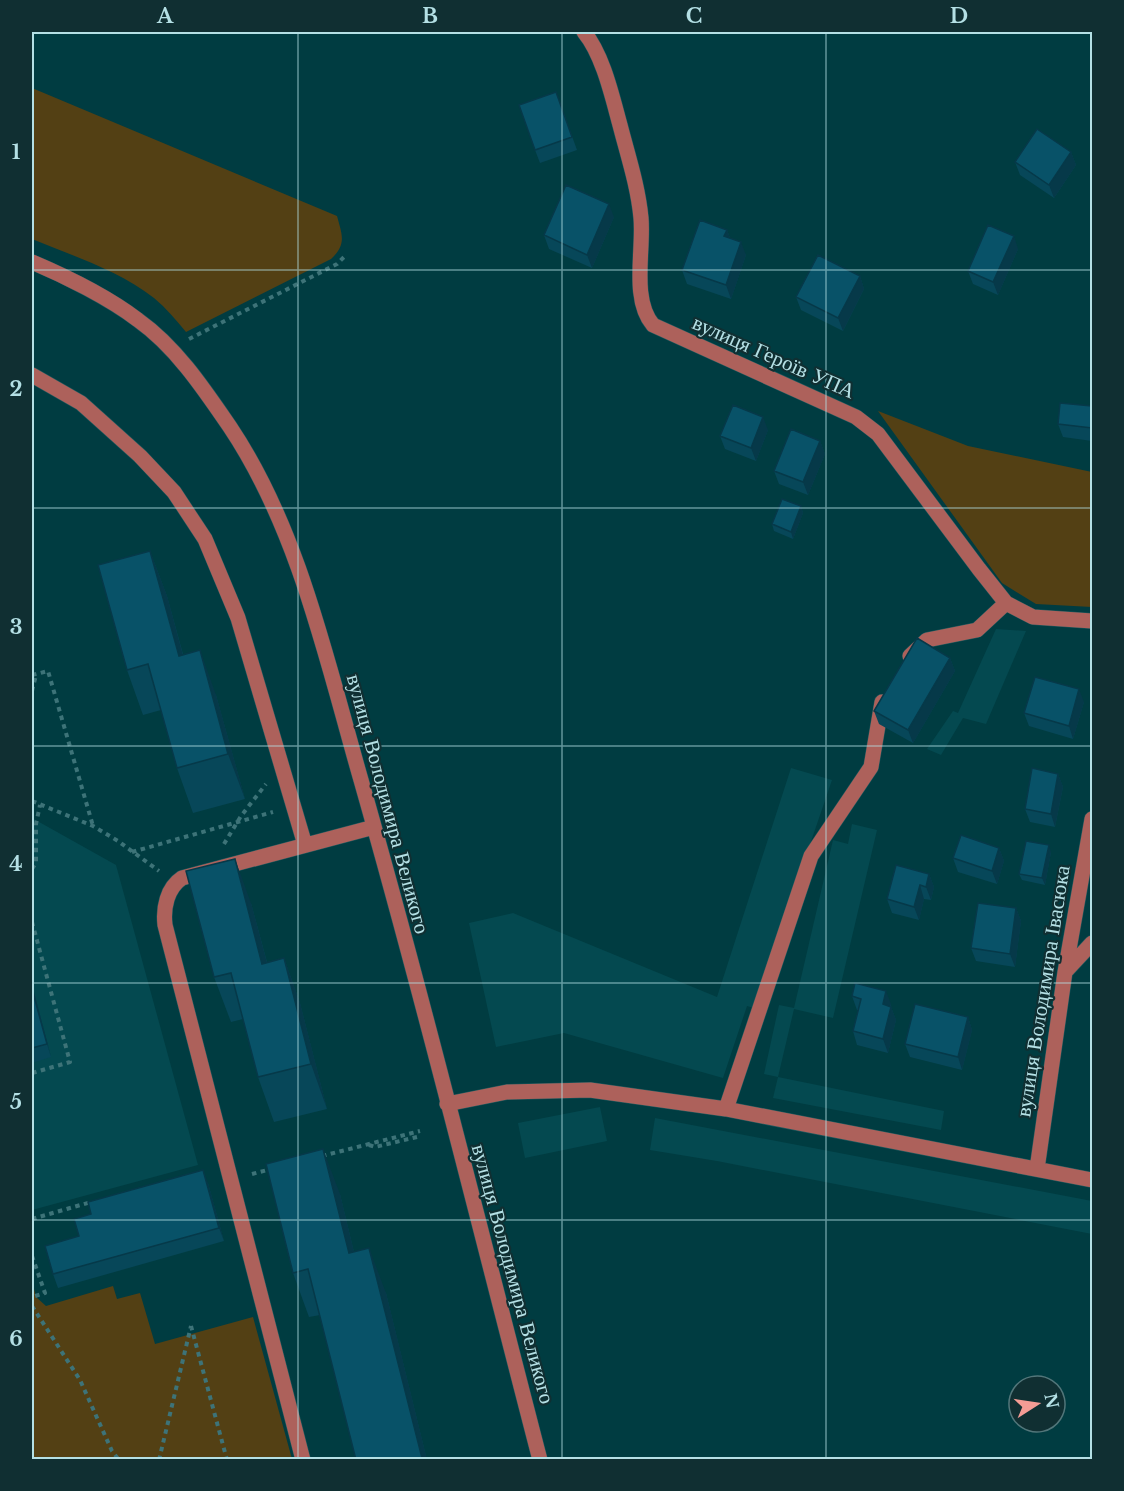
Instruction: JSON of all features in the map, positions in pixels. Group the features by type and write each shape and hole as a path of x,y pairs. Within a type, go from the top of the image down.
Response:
{"street":[{"name":"вулиця Героїв УПА","path":"584,32 605,74 636,184 641,221 640,280 645,316 653,325 868,424 878,434 1006,603 1033,617 1092,621"},
{"name":"вулиця Володимира Великого","path":"32,262 75,282 138,319 170,348 232,430 285,532 309,597 374,827 540,1460"},
{"path":"32,375 81,403 140,456 174,492 205,539 238,618 305,845"},
{"path":"903,666 908,657 927,640 977,630 1006,603"},
{"path":"726,1109 811,856 871,767 882,702 887,693"},
{"name":"вулиця Володимира Івасюка","path":"1037,1169 1065,972 1092,819"},
{"path":"303,1460 165,925 164,913 166,901 175,882 182,878 374,827"},
{"path":"1065,972 1092,943"},
{"path":"447,1104 507,1092 590,1090 726,1109 1092,1180"}],"path":[{"path":"170,348 337,264 344,257"},
{"path":"32,691 34,675 48,671 93,826"},
{"path":"208,870 237,822 281,761"},
{"path":"32,801 93,826 175,882"},
{"path":"32,869 36,863 36,824 40,805"},
{"path":"132,852 294,806"},
{"path":"32,922 70,1062 32,1073"},
{"path":"311,1159 420,1134"},
{"path":"231,1180 277,1168"},
{"path":"32,1219 100,1199"},
{"path":"32,1256 45,1293 32,1297"},
{"path":"32,1306 80,1380 118,1460"},
{"path":"159,1460 191,1326 227,1460"}],"shaded area":[{"path":"32,88 337,216 342,234 339,249 331,259 186,332 154,298 126,279 32,239"},
{"path":"878,411 968,446 1092,472 1092,607 1036,604 1002,583"},
{"path":"996,629 1026,631 986,724 963,718 941,755 927,749 953,711 958,713"},
{"path":"791,768 832,780 754,1008 747,1006 723,1078 564,1033 496,1047 469,923 513,913 717,997"},
{"path":"32,818 116,865 198,1165 32,1210"},
{"path":"852,824 877,830 833,1018 794,1009 778,1077 764,1074 779,1005 794,1008 833,840 848,844"},
{"path":"778,1077 944,1111 941,1130 773,1098"},
{"path":"600,1107 607,1141 525,1158 518,1123"},
{"path":"655,1118 1092,1201 1092,1234 650,1150"},
{"path":"32,1281 36,1297 46,1306 113,1286 117,1299 140,1293 155,1344 253,1317 292,1459 32,1459"}],"building":[{"path":"556,92 572,137 535,150 519,105"},
{"path":"1037,129 1071,152 1049,185 1015,162"},
{"path":"566,185 609,204 587,255 544,235"},
{"path":"700,220 727,230 724,236 741,242 726,285 682,270"},
{"path":"988,225 1014,236 993,282 968,271"},
{"path":"818,255 860,276 838,318 796,297"},
{"path":"1060,403 1092,406 1092,428 1058,424"},
{"path":"733,405 763,417 751,448 720,436"},
{"path":"791,429 820,441 803,482 774,471"},
{"path":"782,499 801,506 791,532 772,524"},
{"path":"150,551 179,656 200,650 228,754 177,768 148,664 127,670 98,565"},
{"path":"917,638 950,658 908,730 874,711"},
{"path":"1035,677 1079,689 1069,726 1024,713"},
{"path":"1032,768 1058,774 1051,814 1025,809"},
{"path":"961,835 999,848 992,871 953,858"},
{"path":"1026,841 1049,845 1042,878 1019,874"},
{"path":"235,859 262,964 284,958 311,1064 258,1077 231,973 214,977 186,871"},
{"path":"896,865 929,874 926,887 920,885 914,907 887,899"},
{"path":"978,903 1016,908 1010,954 971,948"},
{"path":"855,983 886,991 883,1004 891,1007 883,1039 853,1031 861,999 852,996"},
{"path":"32,989 47,1044 32,1048"},
{"path":"915,1004 968,1017 958,1057 905,1044"},
{"path":"323,1149 349,1253 369,1248 422,1458 417,1460 356,1460 308,1269 293,1273 266,1164"},
{"path":"203,1170 219,1228 53,1274 45,1246 79,1236 74,1219 91,1214 88,1202"}]}
